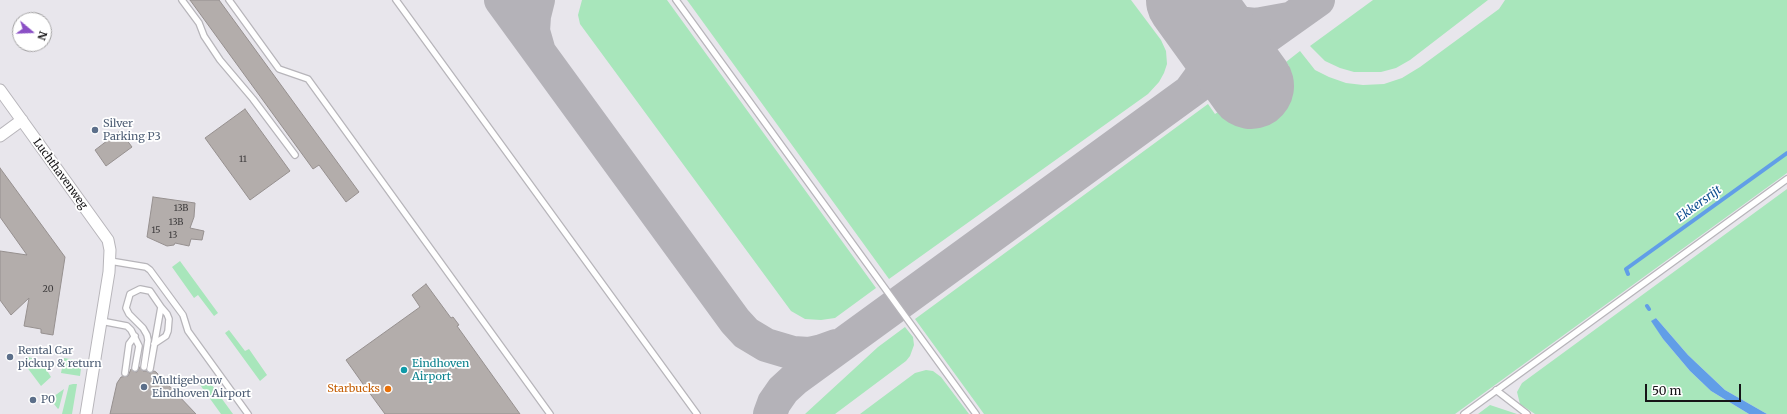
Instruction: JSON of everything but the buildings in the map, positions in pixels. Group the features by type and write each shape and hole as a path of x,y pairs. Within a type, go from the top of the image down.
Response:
{"street":[{"name":"Luchthavenweg","path":"0,90 105,235 110,250 110,261 86,414"},
{"path":"0,136 22,120"}],"lane":[{"path":"182,0 199,23 204,36 220,60 253,99 295,155"},
{"path":"229,0 279,69 308,80 550,414"},
{"path":"396,0 697,414"},
{"path":"676,0 976,414"},
{"path":"1464,414 1787,179"},
{"path":"110,261 146,267 150,270 183,315 188,331 248,414"},
{"path":"144,367 148,340 143,328 129,314 126,308 130,294 140,289 150,291 169,319 166,336 154,344"},
{"path":"150,369 161,307"},
{"path":"101,321 127,326 131,330 139,346 135,368"},
{"path":"131,330 135,321"},
{"path":"125,373 130,344 135,336"},
{"path":"1496,390 1526,414"}],"green space":[{"path":"582,0 667,0 876,288 835,318 821,320 805,319 791,311 580,24 578,15"},
{"path":"687,0 1131,0 1161,40 1166,51 1167,64 1159,82 1148,94 889,279"},
{"path":"1373,0 1488,0 1410,60 1396,68 1381,72 1354,72 1340,68 1325,61 1310,46"},
{"path":"1505,0 1787,0 1787,173 1455,414 984,414 915,319 1208,104 1215,114 1218,112 1221,116 1289,66 1286,62 1300,51 1315,70 1329,77 1346,83 1363,85 1384,84 1402,78 1420,67 1499,9"},
{"path":"1787,189 1787,414 1767,414 1725,390 1688,355 1656,318 1652,321 1663,339 1690,371 1711,391 1749,414 1535,414 1520,404 1517,392 1522,383"},
{"path":"180,261 218,313 214,316 198,295 194,298 172,267"},
{"path":"905,327 913,337 914,345 910,356 906,361 835,414 805,414 878,347"},
{"path":"229,330 245,351 249,349 267,375 260,381 225,333"},
{"path":"28,357 38,360 36,366 46,369 51,377 41,386 26,366"},
{"path":"64,358 82,361 80,376 61,373"},
{"path":"926,370 933,371 941,377 969,414 860,414 915,373"},
{"path":"206,377 233,414 221,414 198,382"},
{"path":"77,384 72,414 62,414 69,385"},
{"path":"64,389 59,408 58,409 50,399"},
{"path":"1490,405 1517,414 1478,414"}],"water":[{"path":"1656,318 1688,355 1725,390 1767,414 1749,414 1711,391 1690,371 1663,339 1651,321"}],"waterway":[{"name":"Ekkersrijt","path":"1628,274 1626,269 1787,153"}],"taxiway":[{"path":"501,0 735,321 746,333 766,345 793,353 809,354 836,346"},
{"path":"538,0 534,16 533,31 539,52"},
{"path":"1188,0 1205,31 1209,54 1202,75 1191,90"},
{"path":"1191,0 1213,16 1236,23 1256,25 1289,19"},
{"path":"770,414 774,403 783,390 795,379 1318,0"}],"runway":[{"path":"1189,0 1251,86"}],"place":[{"name":"Silver Parking P3","path":"95,130"},
{"name":"Rental Car pickup & return","path":"10,357"},
{"name":"Eindhoven Airport","path":"404,370"},
{"name":"Multigebouw Eindhoven Airport","path":"144,387"},
{"name":"Starbucks","path":"388,389"},
{"name":"P0","path":"33,400"}]}
